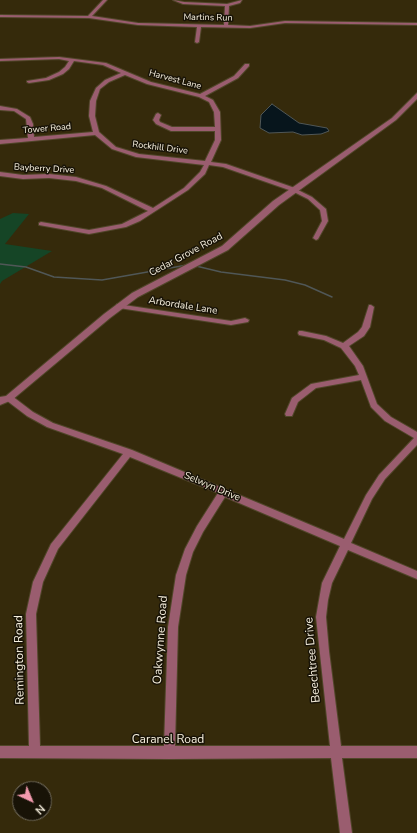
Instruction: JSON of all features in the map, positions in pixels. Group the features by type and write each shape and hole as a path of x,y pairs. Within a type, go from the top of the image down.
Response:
{"street":[{"path":"89,17 105,0"},
{"path":"175,0 183,3 227,5 239,2 240,0"},
{"path":"226,26 227,5"},
{"name":"Martins Run","path":"0,16 89,17 138,24 250,27 285,22 417,24"},
{"path":"197,42 199,26"},
{"name":"Harvest Lane","path":"0,60 42,57 73,59 104,64 154,85 201,96 210,101 215,107 218,140 209,162 196,181 153,211 124,226 89,232 41,224"},
{"path":"29,82 47,79 61,73 68,68 73,59"},
{"path":"201,96 236,77 247,65"},
{"path":"96,133 92,116 95,94 98,88 107,81 125,73"},
{"name":"Cedar Grove Road","path":"0,401 9,398 119,306 165,278 225,248 262,214 394,119 417,95"},
{"path":"0,108 14,110 28,118 31,139"},
{"path":"158,115 156,120 158,123 171,129 217,129"},
{"name":"Tower Road","path":"0,142 96,133"},
{"name":"Rockhill Drive","path":"96,133 114,148 125,152 150,157 209,162 238,168 294,190 310,198 323,209 326,222 316,238"},
{"name":"Bayberry Drive","path":"0,174 23,177 50,176 76,179 104,188 153,211"},
{"name":"Arbordale Lane","path":"119,306 231,323 244,320"},
{"path":"344,346 361,334 366,327 371,307"},
{"path":"302,334 326,338 344,346 354,358 370,397 380,412 417,436"},
{"path":"289,414 295,400 314,386 363,377"},
{"name":"Selwyn Drive","path":"9,398 30,414 50,425 129,452 417,575"},
{"name":"Beechtree Drive","path":"346,833 321,617 326,582 375,486 417,440"},
{"name":"Remington Road","path":"35,753 31,614 38,582 54,547 129,452"},
{"name":"Oakwynne Road","path":"169,753 173,627 181,575 188,552 200,529 223,492"},
{"name":"Caranel Road","path":"0,752 336,753"},
{"path":"336,753 417,752"}],"green space":[{"path":"13,213 29,214 5,244 52,251 2,281 0,284 0,219"}],"shaded area":[{"path":"272,104 299,123 327,128 329,131 321,134 302,135 293,132 269,133 260,128 261,115"}],"waterway":[{"path":"0,264 26,267 54,277 102,280 187,265"},
{"path":"196,266 221,272 285,280 305,285 332,297"}]}
